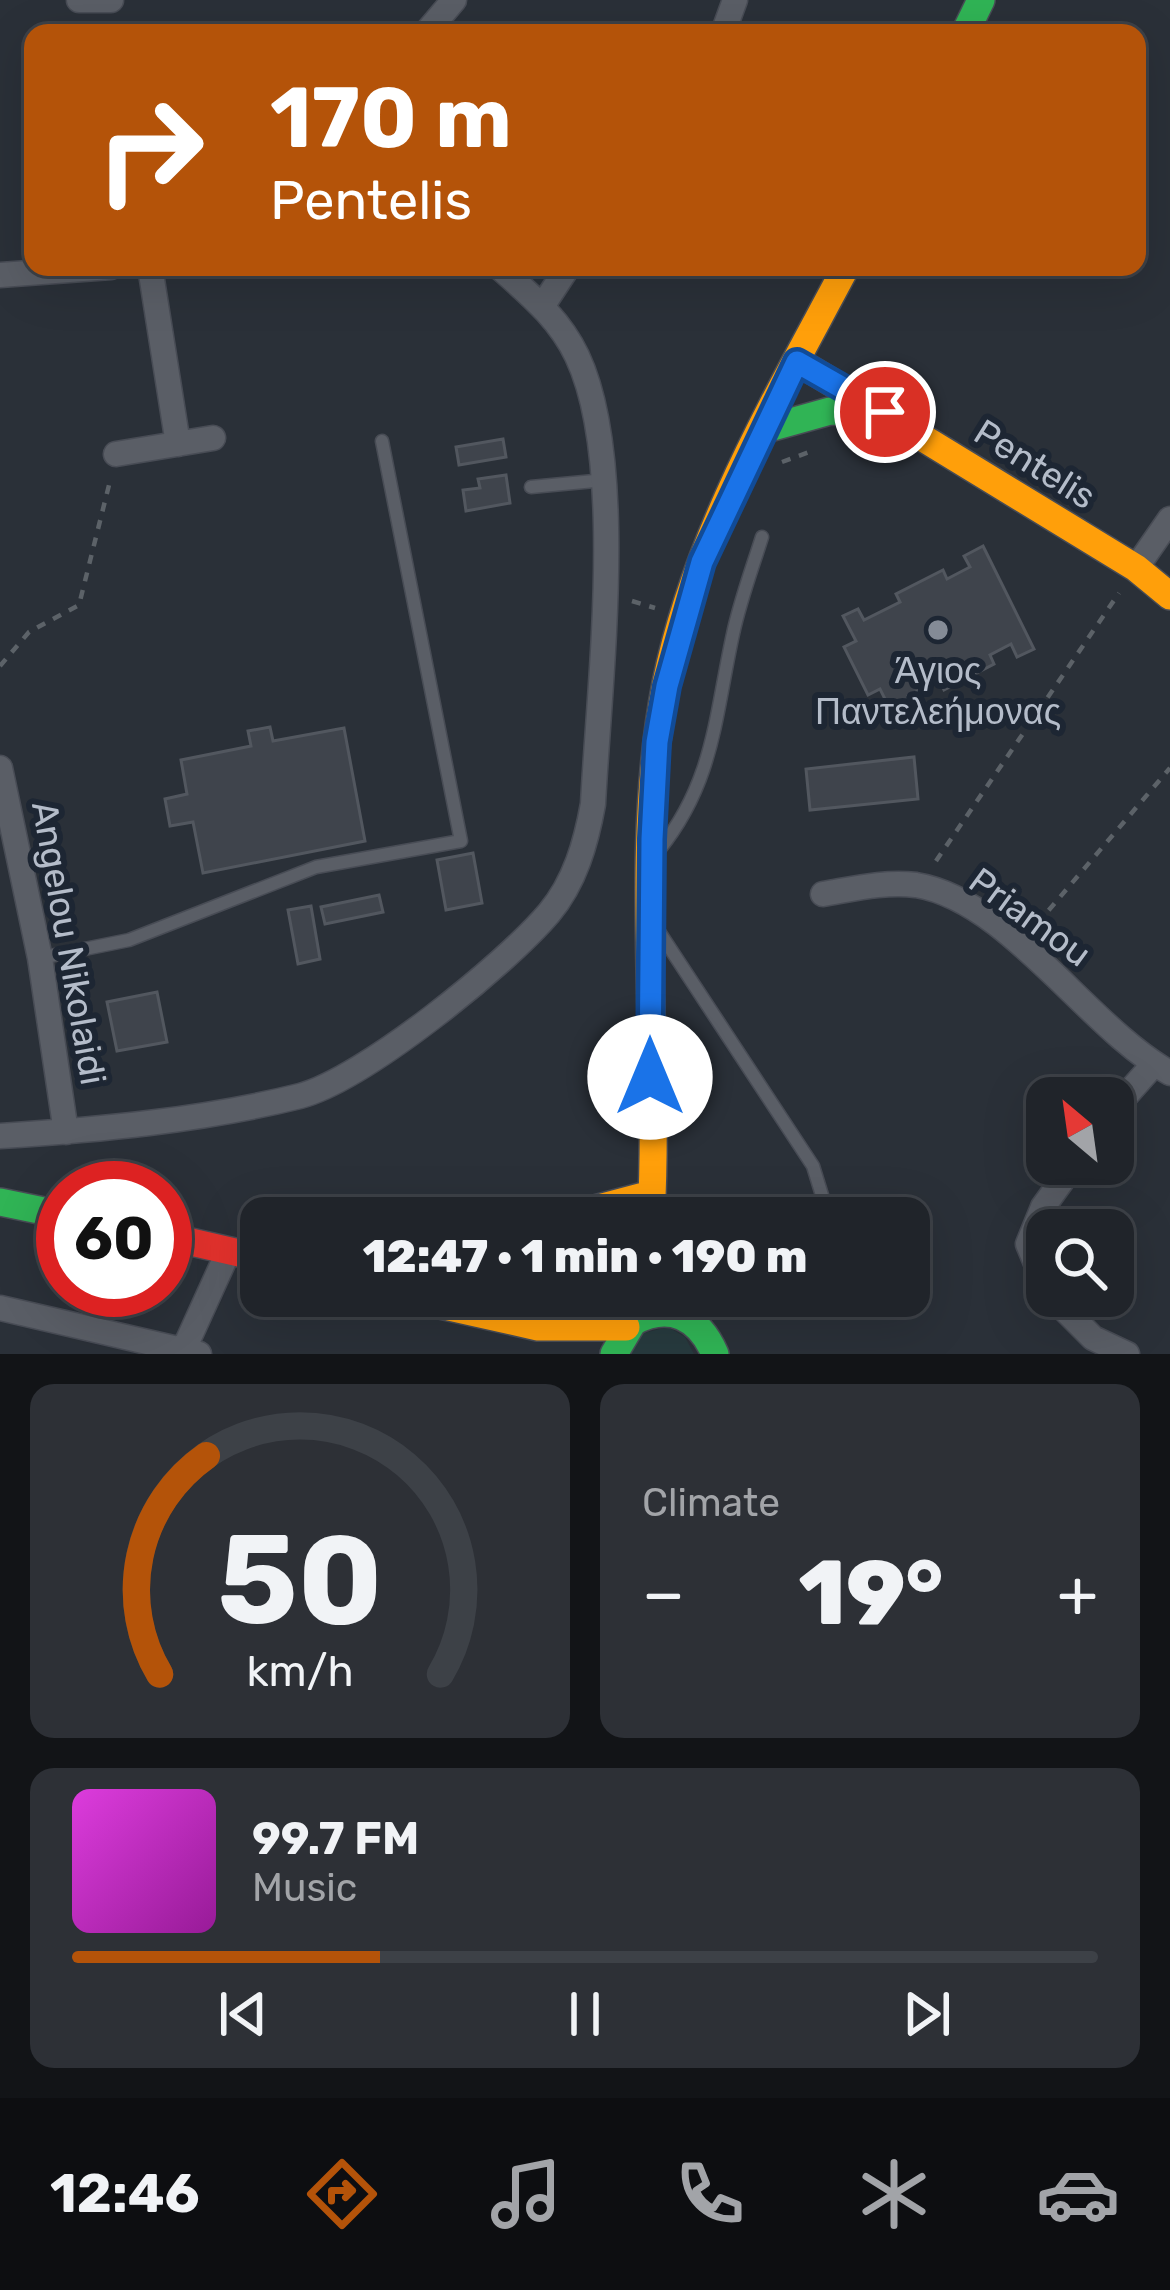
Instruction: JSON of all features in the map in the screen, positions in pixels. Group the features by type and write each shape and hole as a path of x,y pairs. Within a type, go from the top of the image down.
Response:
{"main road":[{"path":"652,1197 651,860 657,742 683,621 730,495 841,276"},
{"name":"Pentelis","path":"797,362 1136,568 1170,596"},
{"path":"762,430 830,411 885,412"},
{"path":"0,1202 36,1209"},
{"path":"192,1242 240,1253"},
{"path":"474,1317 516,1329 565,1354"},
{"path":"614,1354 628,1317"},
{"path":"516,1329 571,1333 626,1328 645,1317"},
{"path":"693,1317 720,1349"}],"street":[{"path":"79,0 111,0"},
{"path":"434,24 454,0"},
{"path":"151,276 178,443"},
{"path":"0,1136 66,1132 299,1096 325,1087 398,1040 550,912 584,852 593,804 605,480 588,384 577,355 543,305 509,276"},
{"path":"543,305 562,276"},
{"path":"116,454 213,438"},
{"path":"1136,568 1170,519"},
{"name":"Angelou Nikolaidi","path":"0,768 40,958 66,1132"},
{"name":"Priamou","path":"823,894 880,884 919,886 965,905 1020,944 1162,1068"},
{"path":"1134,1092 1162,1068"},
{"path":"0,1308 191,1351 229,1250"},
{"path":"1074,1317 1094,1337 1126,1354"}],"lane":[{"path":"40,958 130,940 316,866 461,841 382,441"},
{"path":"531,487 605,480"},
{"path":"651,860 688,815 715,741 734,632 762,537"},
{"path":"651,919 813,1166 823,1197"}],"path":[{"path":"0,667 28,632 79,604 116,454"},
{"path":"919,886 1136,568"},
{"path":"1020,944 1170,769"}],"green space":[{"path":"668,1327 685,1337 694,1354 628,1354 640,1334"}],"building":[{"path":"503,439 506,457 459,465 456,447"},
{"path":"506,475 510,503 466,511 463,490 480,488 478,479"},
{"name":"Άγιος Παντελεήμονας","path":"983,546 1034,649 1017,657 1011,644 990,655 994,664 944,690 940,680 908,696 914,709 895,719 880,689 868,695 844,647 856,641 843,616 858,609 864,620 900,602 896,594 943,570 947,579 970,567 964,556"},
{"path":"270,727 273,741 344,728 365,841 203,873 193,822 170,826 165,799 187,794 181,760 251,746 248,731"},
{"path":"914,757 918,799 810,810 806,769"},
{"path":"473,853 482,903 446,910 437,860"},
{"path":"379,895 383,912 325,924 321,907"},
{"path":"311,906 320,959 298,964 288,910"},
{"path":"157,992 167,1042 117,1051 107,1002"}],"traffic: fast":[{"path":"969,24 981,0"},
{"path":"762,430 830,411 884,412"},
{"path":"0,1202 36,1209"},
{"path":"614,1354 633,1322 659,1313 692,1322 715,1354"}],"traffic: slow":[{"path":"652,1197 649,883 656,749 666,683 679,628 718,521 766,417 841,276"},
{"path":"797,361 1136,568 1170,596"},
{"path":"640,1197 651,1194"},
{"path":"493,1317 538,1327 626,1327"}],"traffic: jam":[{"path":"192,1242 240,1253"}],"place":[{"name":"Άγιος Παντελεήμονας","path":"938,630"}],"route":[{"path":"650,1077 657,742 683,621 702,562 797,362 885,412"}]}
